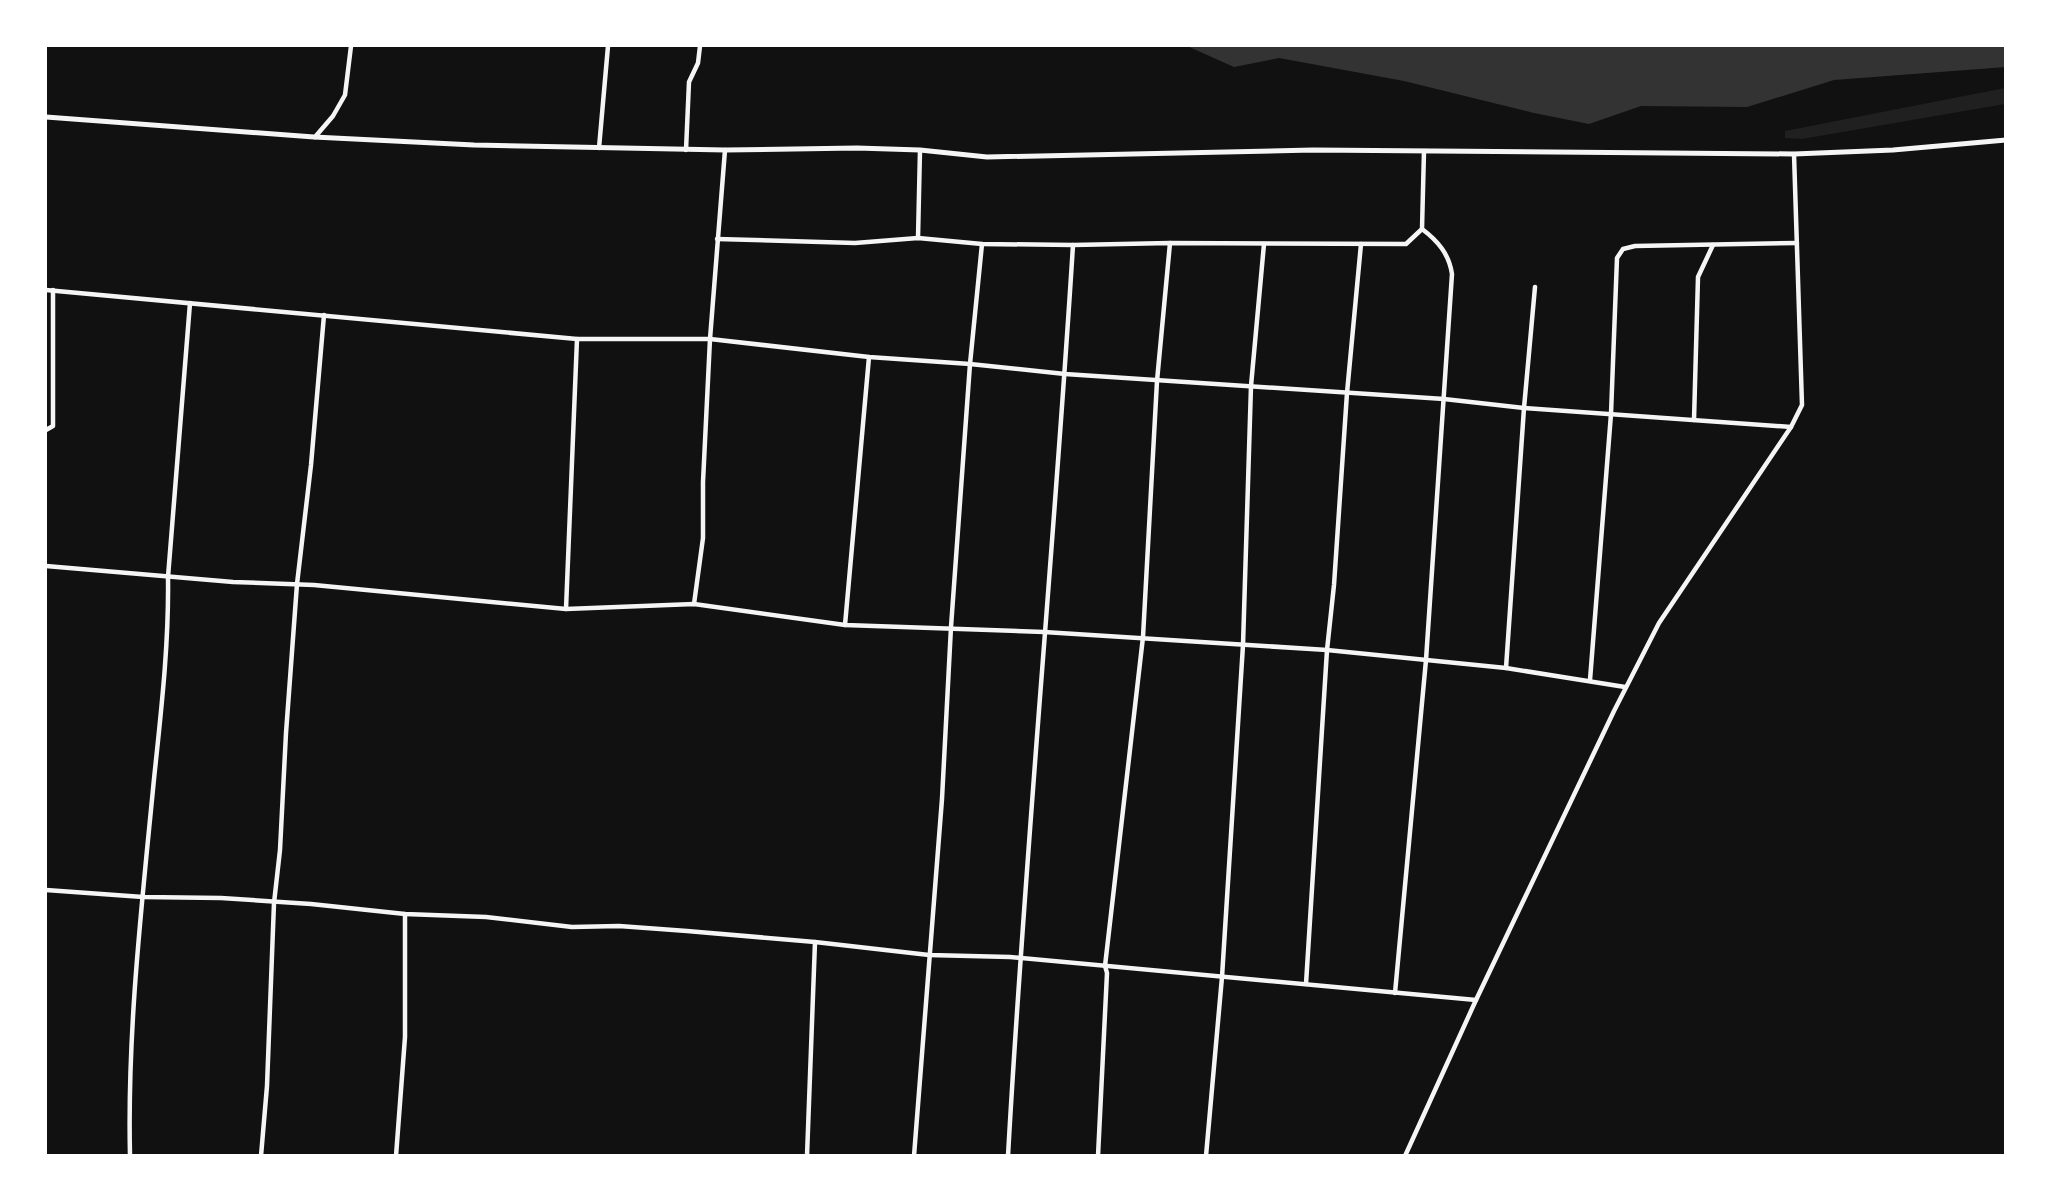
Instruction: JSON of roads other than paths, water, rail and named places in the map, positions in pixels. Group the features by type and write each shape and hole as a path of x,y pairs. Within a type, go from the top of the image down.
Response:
{"street":[{"path":"314,137 333,116 345,95 351,46"},
{"path":"599,148 608,46"},
{"path":"686,149 689,82 698,63 700,46"},
{"path":"46,117 314,137 474,145 725,150 857,148 920,150 987,157 1300,150 1794,154 1893,150 2006,140"},
{"path":"694,604 703,538 710,339 725,150"},
{"path":"918,238 920,150"},
{"path":"717,239 855,243 918,238 982,244 1073,245 1406,244 1422,229 1424,151"},
{"path":"1405,1156 1625,687 1659,623 1791,427 1802,405 1794,154"},
{"path":"1395,993 1426,660 1452,274 1450,261 1441,246 1422,229"},
{"path":"1098,1156 1107,973 1105,966 1143,637 1157,381 1170,243"},
{"path":"1590,680 1611,414 1617,258 1623,249 1634,246 1797,243"},
{"path":"914,1156 942,799 970,364 982,244"},
{"path":"1206,1156 1222,977 1243,645 1251,386 1264,244"},
{"path":"1306,984 1346,393 1361,244"},
{"path":"1008,1156 1020,940 1073,245"},
{"path":"1694,420 1698,277 1713,245"},
{"path":"1506,668 1535,287"},
{"path":"46,290 577,339 710,339 869,357 1065,374 1444,399 1524,408 1791,427"},
{"path":"46,430 53,426 53,290"},
{"path":"130,1156 129,1099 143,897 160,730 169,606 168,577 190,303"},
{"path":"261,1156 267,1086 274,903 280,850 297,584 324,315"},
{"path":"566,609 577,339"},
{"path":"845,625 869,357"},
{"path":"46,566 168,577 297,584 566,609 694,604 845,625 1143,637 1327,650 1506,668 1625,687"},
{"path":"46,890 312,904 405,914 486,917 572,928 619,926 815,942 929,955 1010,957 1476,1000"},
{"path":"396,1156 405,1037 405,914"},
{"path":"807,1156 815,942"}]}
